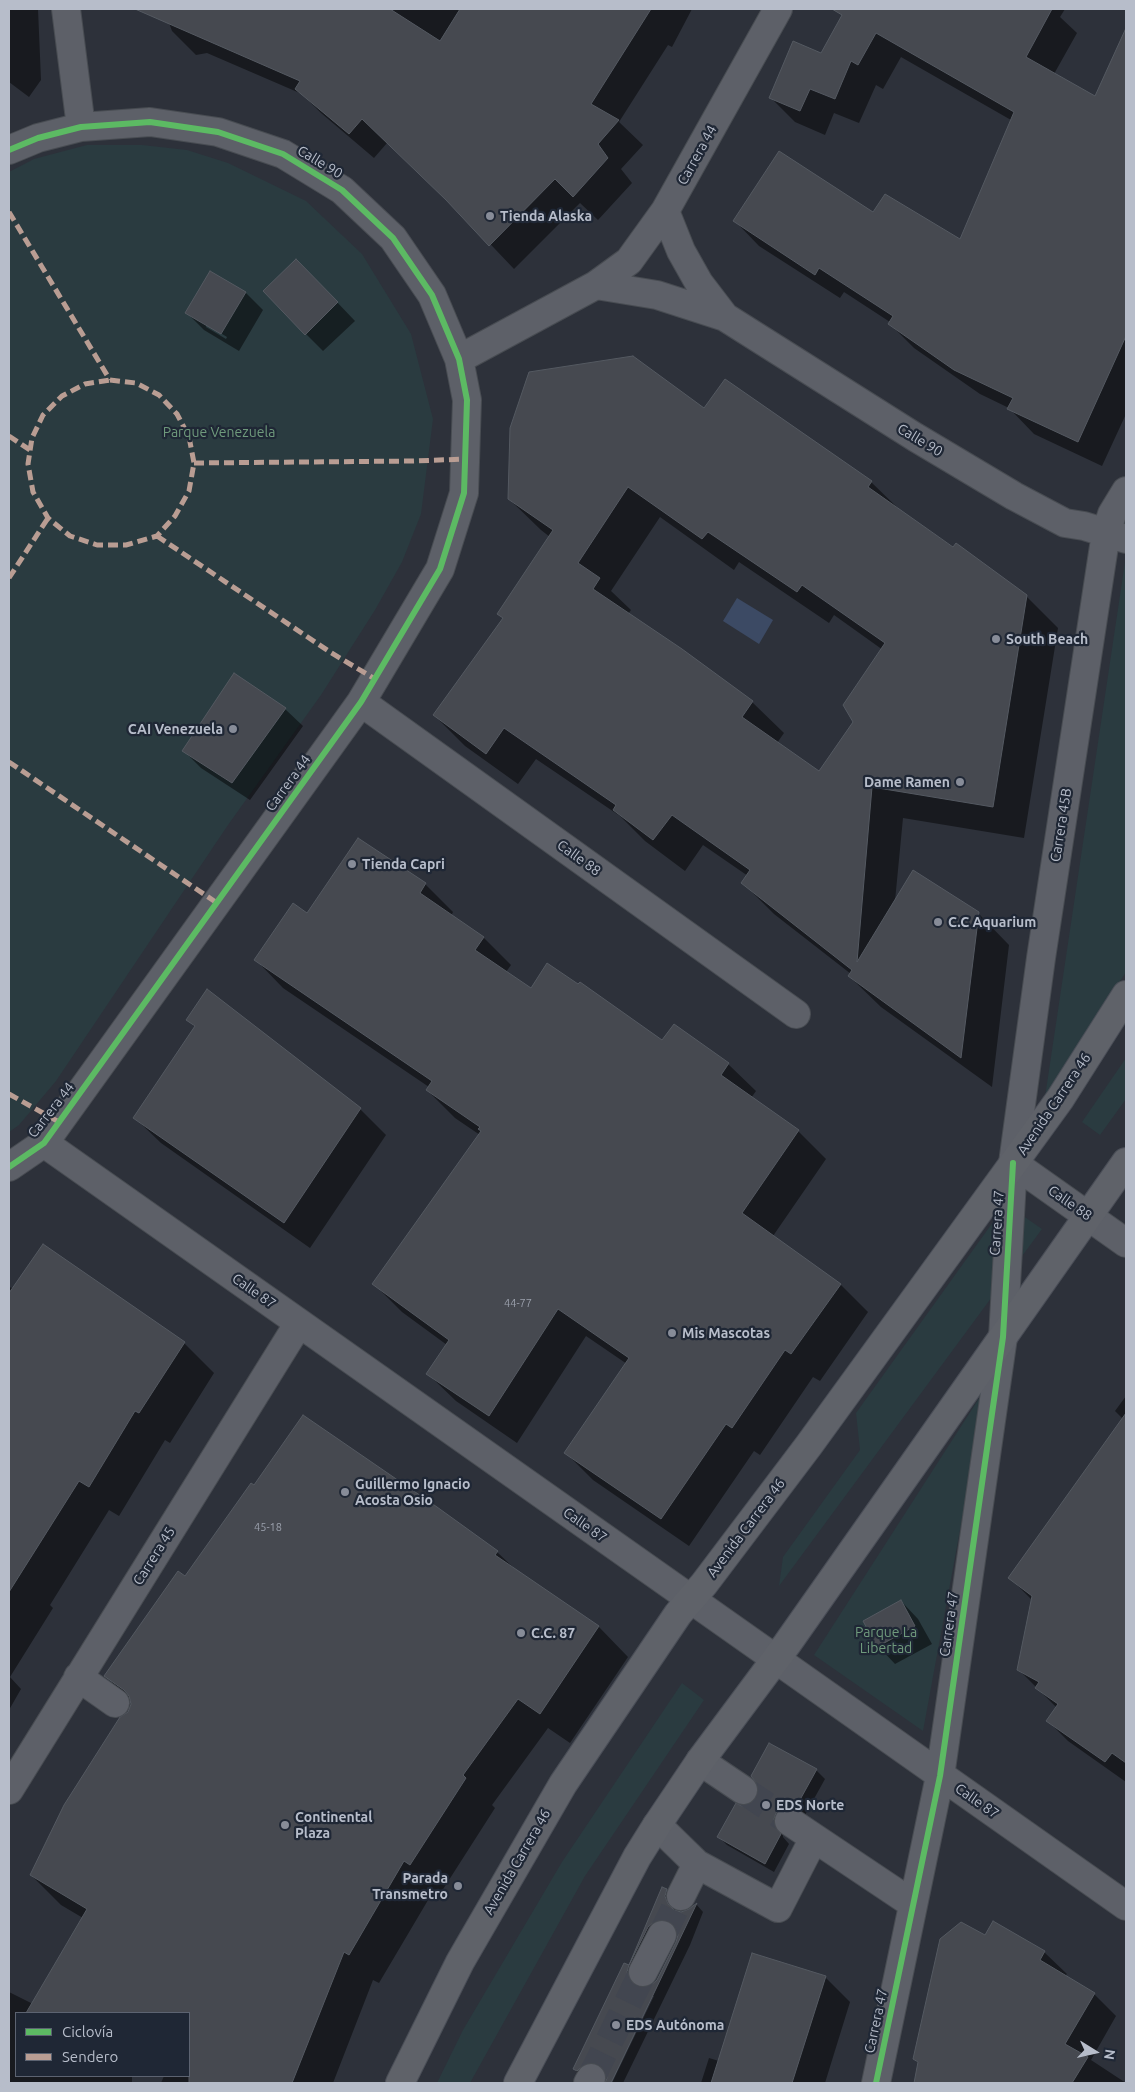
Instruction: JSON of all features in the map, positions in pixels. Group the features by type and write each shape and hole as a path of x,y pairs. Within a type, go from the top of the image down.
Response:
{"main road":[{"name":"Avenida Carrera 46","path":"400,2083 460,1962 563,1784 678,1614 691,1600 809,1444 1060,1099 1126,995"},
{"path":"518,2083 637,1857 657,1825 700,1761 776,1660 1126,1162"}],"street":[{"path":"66,9 81,127"},
{"name":"Carrera 44","path":"596,285 629,261 666,211 778,9"},
{"name":"Calle 90","path":"9,150 38,138 81,127 150,122 218,132 283,154 342,190 392,238 432,295 459,359"},
{"name":"Calle 90","path":"666,211 681,251 694,275 725,317"},
{"path":"459,359 596,285"},
{"name":"Calle 90","path":"596,285 657,295 725,317 915,437 1014,496 1065,524 1084,526 1116,536"},
{"name":"Carrera 44","path":"9,1167 44,1143 362,702 440,570 464,493 467,400 459,359"},
{"name":"Carrera 45B","path":"1013,1163 1042,949 1116,536 1112,514 1126,491"},
{"name":"Calle 88","path":"362,702 796,1014"},
{"name":"Calle 87","path":"44,1143 1126,1906"},
{"name":"Calle 88","path":"1013,1163 1126,1243"},
{"name":"Carrera 47","path":"876,2083 940,1776 1003,1337 1013,1163"},
{"name":"Carrera 45","path":"9,1790 299,1323"},
{"path":"78,1678 115,1703"},
{"path":"700,1761 743,1790"},
{"path":"789,1821 913,1904"},
{"path":"657,1825 698,1864 778,1908 814,1838"},
{"path":"681,1896 698,1864"},
{"path":"643,1972 662,1935"}],"green space":[{"name":"Parque Venezuela","path":"87,145 142,145 187,150 228,163 306,201 362,254 411,334 433,419 421,514 402,562 375,610 321,695 228,825 56,1081 19,1125 9,1132 9,172 34,159"},
{"path":"1125,562 1126,972 1045,1097"},
{"path":"1126,1058 1126,1099 1100,1135 1082,1122"},
{"path":"1006,1204 1042,1229 779,1586 783,1557 860,1450 856,1413"},
{"name":"Parque La Libertad","path":"987,1386 978,1432 923,1731 814,1655"},
{"path":"682,1683 704,1700 585,1876 470,2083 437,2083 463,2030 562,1862"}],"water":[{"path":"737,598 773,620 759,644 723,621"}],"building":[{"path":"135,9 390,9 440,41 460,9 651,9 591,104 619,120 598,144 608,158 573,197 555,179 489,246 446,200 362,119 349,134 295,89 300,81"},
{"path":"832,9 1052,9 1026,57 1095,96 1126,28 1126,336 1078,442 1007,409 1013,398 954,370 888,324 893,316 819,268 815,275 733,221 779,151 873,212 885,194 960,239 1014,112 876,33 858,65 851,61 835,99 810,89 800,111 769,98 793,41 821,53 842,15"},
{"path":"296,259 338,302 305,335 263,291"},
{"path":"210,271 246,292 221,334 185,313"},
{"path":"633,356 704,408 725,379 872,481 868,487 953,547 956,543 1027,595 993,807 872,787 857,962 913,870 979,912 961,1058 848,976 852,970 741,883 750,870 672,815 653,840 613,810 616,805 504,728 486,754 433,715 503,618 497,614 553,530 508,499 510,428 529,372","holes":["628,487 702,539 708,532 797,592 802,585 885,643 843,705 853,722 819,771 742,717 753,701 682,649 593,589 600,578 578,563"]},
{"name":"CAI Venezuela","path":"234,673 286,708 232,783 182,751"},
{"path":"358,838 426,883 420,893 484,937 475,950 531,988 547,963 578,984 580,982 662,1040 674,1024 729,1063 721,1075 799,1130 742,1213 841,1284 791,1354 785,1350 732,1428 726,1424 661,1519 564,1453 629,1358 558,1309 489,1416 426,1374 449,1340 372,1284 481,1131 478,1129 480,1127 426,1090 432,1081 254,960 293,903 307,913"},
{"path":"207,989 361,1108 284,1223 133,1118 195,1026 186,1020"},
{"path":"43,1244 185,1342 139,1413 135,1411 89,1487 79,1481 9,1592 9,1293"},
{"path":"1126,1413 1126,1763 1112,1753 1105,1762 1046,1721 1058,1704 1035,1688 1039,1682 1017,1670 1032,1596 1008,1578"},
{"path":"303,1415 437,1507 498,1551 495,1555 599,1626 540,1714 518,1699 463,1775 466,1778 410,1865 404,1861 349,1955 344,1952 292,2083 189,2083 190,2012 27,2012 87,1909 30,1875 64,1805 120,1717 128,1712 131,1704 129,1696 124,1690 104,1676 178,1571 185,1576 251,1483 254,1485"},
{"path":"901,1600 915,1626 877,1647 863,1621"},
{"name":"EDS Norte","path":"769,1743 817,1769 796,1807 790,1805 783,1807 776,1813 774,1819 775,1827 781,1834 765,1864 717,1837 736,1803 742,1806 749,1804 756,1798 759,1791 757,1784 751,1776"},
{"name":"EDS Autónoma","path":"662,1887 667,1889 665,1896 668,1904 674,1910 681,1912 697,1903 611,2083 605,2083 607,2078 605,2071 599,2064 591,2062 583,2065 577,2071 573,2069 624,1963 629,1965","holes":["662,1919 670,1921 678,1935 657,1980 643,1988 636,1986 630,1980 627,1972 648,1927"]},
{"path":"993,1921 1045,1951 1040,1960 1095,1993 1065,2044 1088,2057 1072,2083 914,2083 918,2062 913,2059 940,1939 961,1922 985,1935"},
{"path":"752,1953 826,1976 792,2083 711,2083"}],"tunnel":[{"path":"743,1790 789,1821"},
{"path":"662,1935 681,1896"},
{"path":"591,2078 643,1972"}],"marked path":[{"path":"9,212 110,380"},
{"path":"110,380 136,383 159,395 177,414 189,437 194,463 189,491 175,516 157,536 126,545 97,545 70,536 48,518 33,492 28,464 32,438 43,415 62,396 85,384 110,380"},
{"path":"9,436 30,450"},
{"path":"194,463 466,459"},
{"path":"9,578 48,518"},
{"path":"157,536 330,652 375,679"},
{"path":"9,762 217,903"},
{"path":"9,1094 59,1122"}],"cycle path":[{"path":"9,150 38,138 81,127 150,122 218,132 283,154 342,190 393,238 432,295 459,359 467,400 464,493 440,569 361,702 44,1143 9,1167"},
{"path":"876,2083 940,1776 1003,1337 1013,1163"}],"place":[{"name":"Tienda Alaska","path":"490,216"},
{"name":"South Beach","path":"996,639"},
{"name":"CAI Venezuela","path":"233,729"},
{"name":"Dame Ramen","path":"960,782"},
{"name":"Tienda Capri","path":"352,864"},
{"name":"C.C Aquarium","path":"938,922"},
{"name":"Mis Mascotas","path":"672,1333"},
{"name":"Guillermo Ignacio Acosta Osio","path":"345,1492"},
{"name":"C.C. 87","path":"521,1633"},
{"name":"EDS Norte","path":"766,1805"},
{"name":"Continental Plaza","path":"285,1825"},
{"name":"Parada Transmetro","path":"458,1886"},
{"name":"EDS Autónoma","path":"616,2025"}]}
